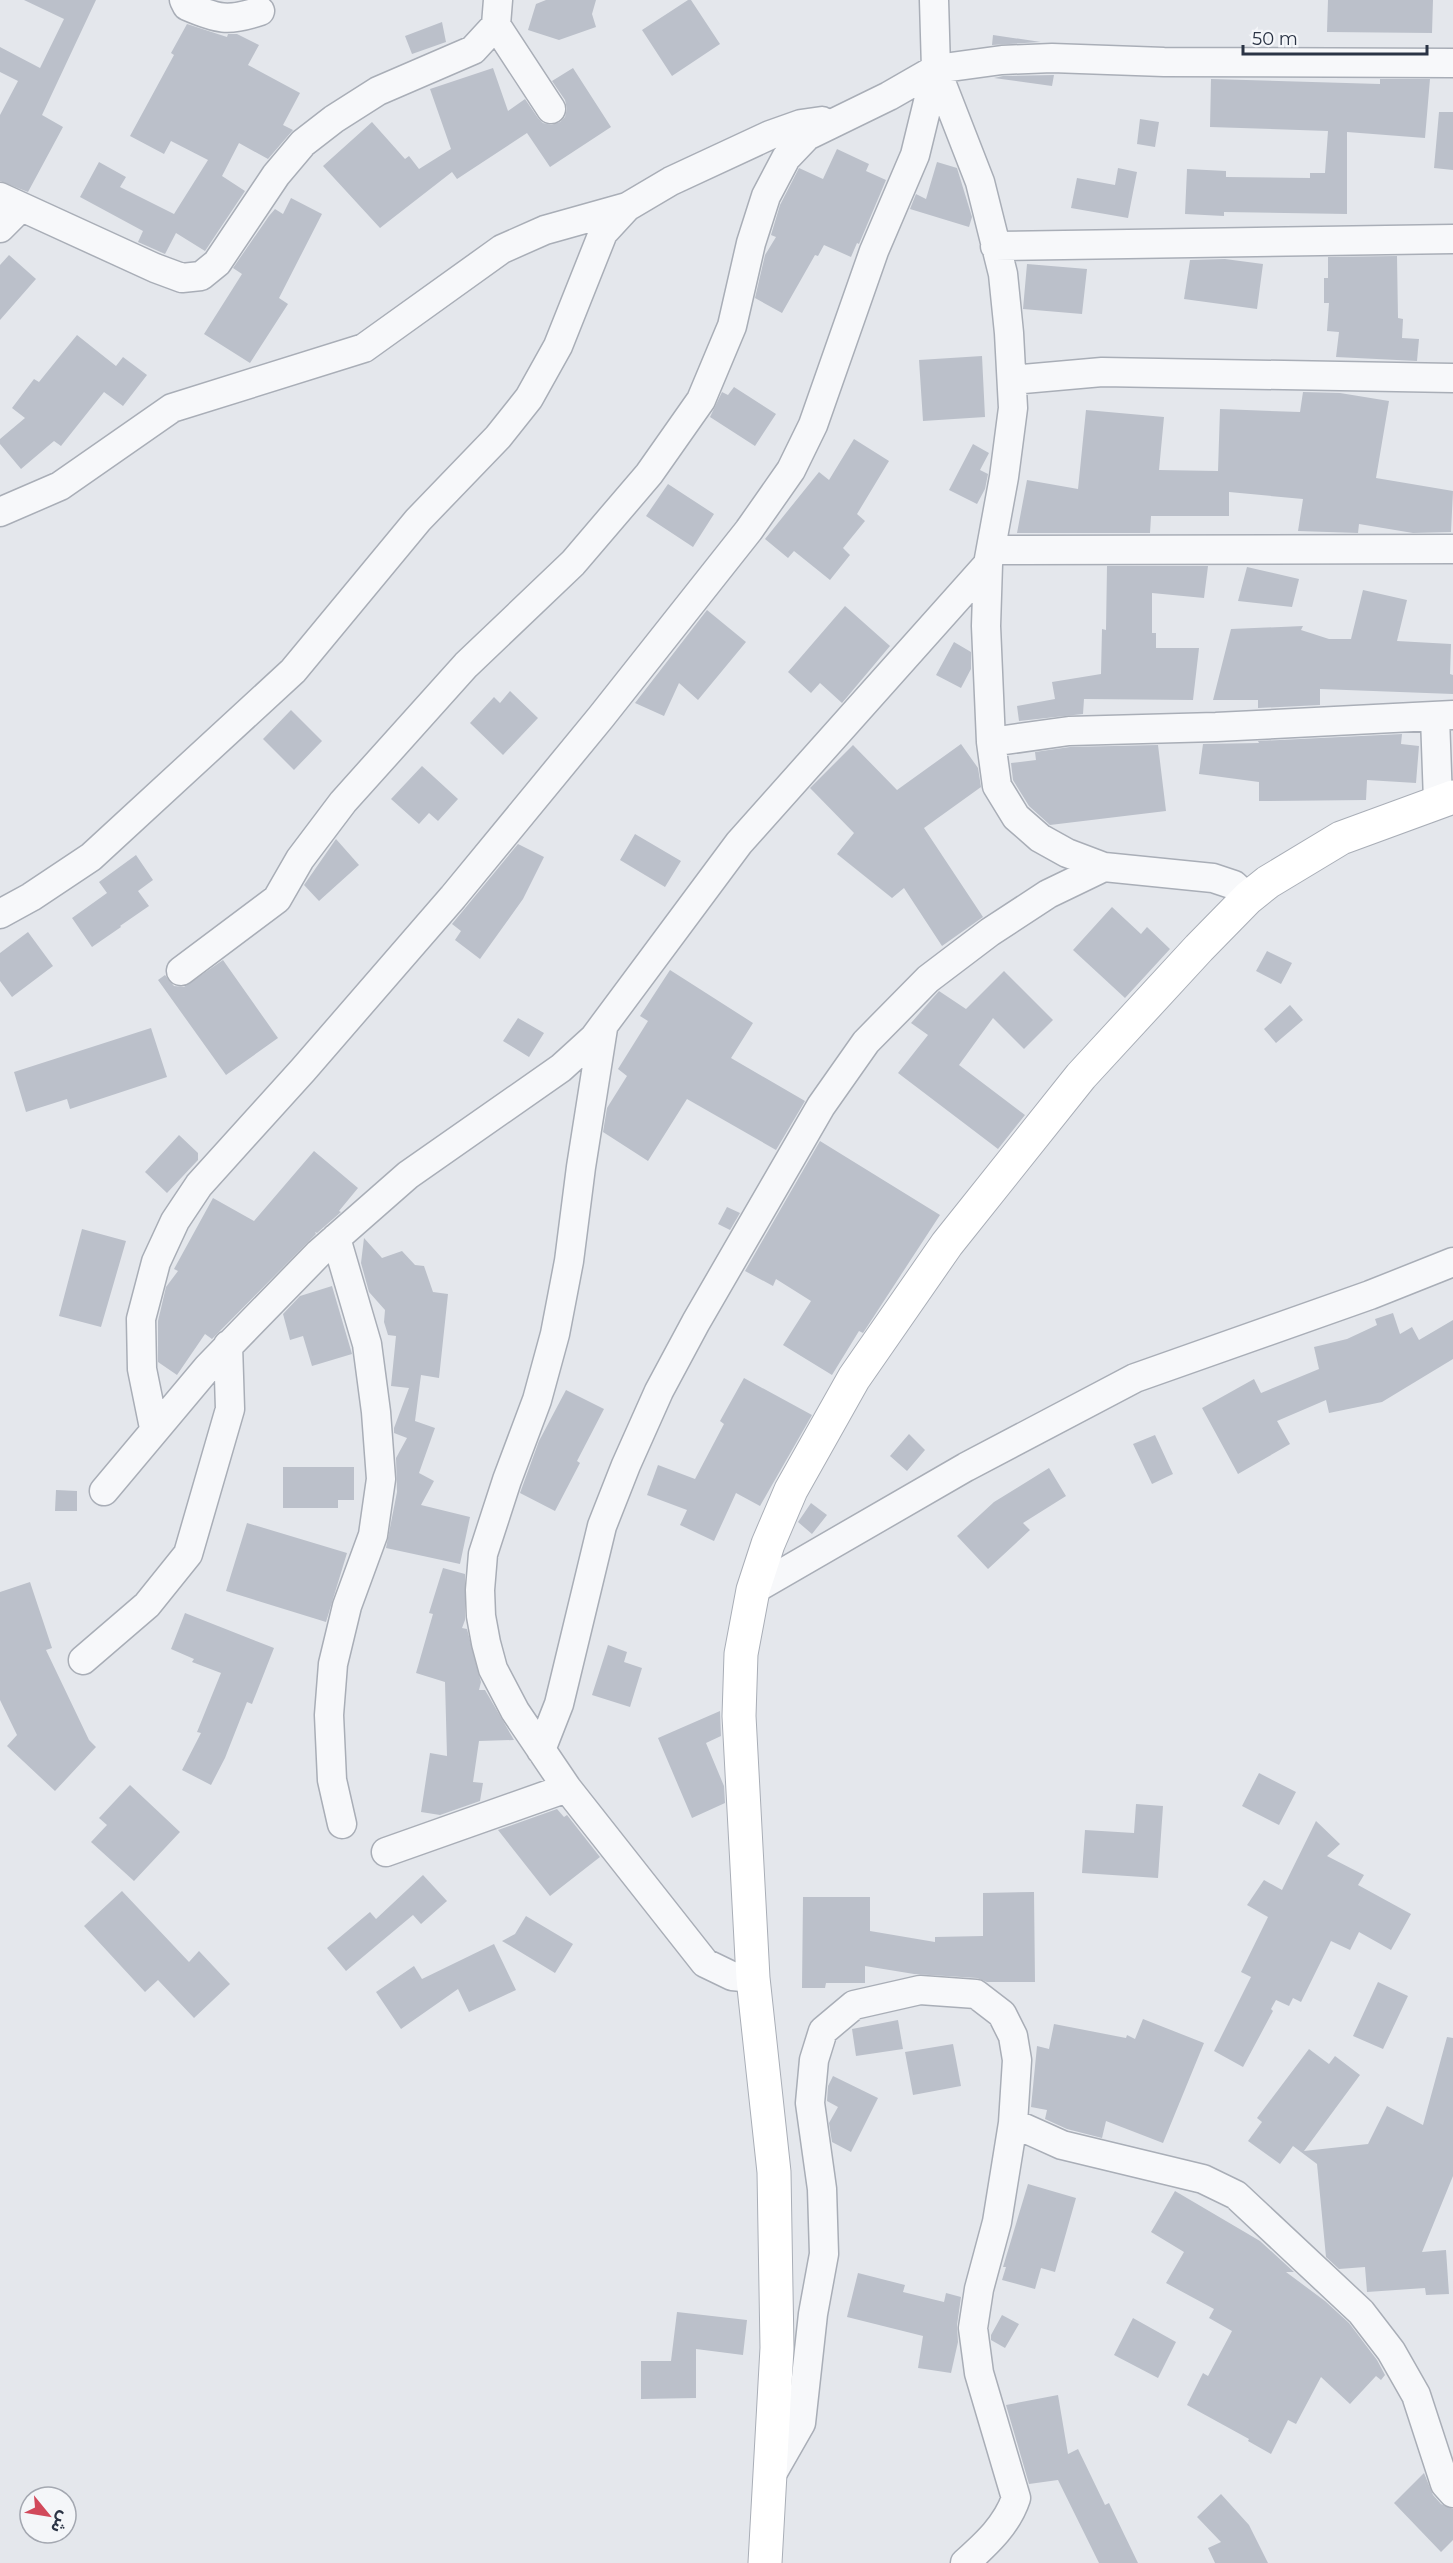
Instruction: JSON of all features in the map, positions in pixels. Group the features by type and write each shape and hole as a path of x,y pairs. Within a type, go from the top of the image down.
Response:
{"street":[{"path":"184,0 187,6 216,19 237,19 260,11"},
{"path":"154,1428 142,1369 141,1319 156,1262 175,1221 199,1185 303,1070 453,897 601,717 750,530 791,470 813,425 874,251 915,155 936,69 934,0"},
{"path":"0,228 10,202 155,268 182,278 201,276 217,263 276,176 303,143 334,119 378,91 473,50 497,12 551,109"},
{"path":"181,971 277,899 300,859 343,802 466,665 573,563 649,474 701,400 732,326 751,243 766,196 786,158 807,136 849,117 936,69 1002,60 1052,58 1176,62 1453,63"},
{"path":"936,69 980,182 1003,274 1013,408 990,557 986,626 991,742 997,786 1016,817 1040,838 1067,854 1104,867 1194,874 1213,878 1234,885 1248,898"},
{"path":"0,512 60,486 172,408 364,348 502,249 544,230 627,207 671,181 770,135 801,124 849,117"},
{"path":"0,914 31,897 91,856 293,671 418,520 498,437 529,398 558,346 603,233 627,207"},
{"path":"995,246 1453,239"},
{"path":"1012,380 1102,372 1453,378"},
{"path":"104,1491 154,1428 228,1345 336,1238 408,1175 561,1068 603,1028 676,924 739,843 990,557 1453,549"},
{"path":"765,2563 777,2348 774,2172 753,1978 739,1716 741,1654 753,1590 768,1544 791,1490 854,1378 947,1244 1081,1076 1248,898 1268,882 1341,838 1446,799 1444,716 1069,732 991,742"},
{"path":"541,1750 559,1704 602,1526 626,1465 659,1391 696,1322 821,1106 866,1042 928,979 990,932 1048,894 1104,867"},
{"path":"603,1028 569,1261 555,1334 537,1400 507,1480 483,1554 480,1590 486,1643 493,1669 515,1711 567,1788 705,1962 732,1976 753,1978"},
{"path":"336,1238 367,1344 376,1412 381,1479 373,1535 347,1606 333,1664 329,1715 332,1779 342,1824"},
{"path":"753,1590 966,1467 1135,1378 1370,1296 1453,1262"},
{"path":"82,1660 147,1605 188,1554 230,1409 228,1345"},
{"path":"386,1852 567,1788"},
{"path":"769,2479 801,2424 813,2314 824,2254 822,2190 810,2103 814,2060 823,2031 854,2005 920,1990 976,1994 1002,2014 1013,2036 1017,2060 1013,2123 998,2222 979,2289 973,2328 979,2373 1016,2498 1011,2515 983,2547 965,2563"},
{"path":"1013,2123 1062,2145 1203,2179 1236,2195 1361,2312 1391,2351 1416,2395 1445,2484 1453,2493"}],"building":[{"path":"24,0 96,0 42,115 63,127 28,192 0,181 0,115 18,81 0,72 0,47 40,68 64,19"},
{"path":"546,0 596,0 592,14 596,27 559,40 528,30 536,4"},
{"path":"691,0 720,44 672,76 642,30"},
{"path":"1328,0 1433,0 1432,33 1327,32"},
{"path":"442,22 446,42 412,54 405,36"},
{"path":"187,24 227,37 228,34 237,34 259,45 248,65 300,93 283,125 293,130 268,159 239,143 222,176 245,191 205,251 176,233 165,254 138,242 143,231 80,197 99,162 126,177 120,187 174,214 208,160 171,141 164,154 130,136 174,55 171,53"},
{"path":"993,35 1041,42 992,45"},
{"path":"493,68 508,111 525,99 543,123 551,125 560,122 565,117 567,109 565,100 552,81 573,68 611,127 550,167 527,133 457,179 452,172 380,228 323,166 372,122 405,159 409,156 419,169 451,149 430,89"},
{"path":"1054,75 1052,86 994,78 1003,76"},
{"path":"1211,79 1380,84 1380,79 1430,79 1425,138 1347,132 1347,214 1224,212 1224,216 1185,214 1187,169 1226,171 1226,177 1310,178 1310,173 1325,173 1328,131 1210,127"},
{"path":"1439,112 1453,112 1453,170 1434,168"},
{"path":"1140,119 1159,122 1155,147 1137,144"},
{"path":"837,149 869,164 866,171 886,180 859,244 857,243 851,257 824,245 818,256 815,255 782,313 755,298 765,255 776,237 771,235 780,205 799,168 823,179"},
{"path":"937,162 957,168 972,217 969,227 910,209 916,194 926,199"},
{"path":"1118,168 1137,172 1128,218 1071,208 1077,178 1115,185"},
{"path":"291,198 322,214 279,298 288,304 250,363 204,334 242,274 233,268 269,216 275,209 283,214"},
{"path":"9,255 36,279 0,320 0,265"},
{"path":"1397,256 1398,318 1403,319 1402,338 1419,339 1417,361 1336,357 1339,332 1327,331 1329,303 1324,303 1324,278 1328,278 1328,257"},
{"path":"1225,259 1263,264 1257,309 1184,299 1190,260"},
{"path":"1027,264 1087,269 1082,314 1023,309"},
{"path":"77,335 116,366 123,357 147,375 123,406 104,392 61,446 54,441 21,469 0,444 0,439 25,418 12,408 34,379 39,382"},
{"path":"982,356 985,417 923,421 919,360"},
{"path":"734,387 776,414 755,446 710,417 722,392 728,395"},
{"path":"1303,392 1340,393 1389,401 1376,478 1453,491 1451,532 1413,533 1359,524 1358,533 1298,531 1303,499 1229,492 1229,516 1151,516 1150,533 1017,533 1027,480 1078,489 1086,410 1164,417 1159,470 1218,471 1220,409 1300,412"},
{"path":"854,439 889,461 857,514 865,521 843,548 850,555 830,580 794,551 788,558 765,539 819,472 829,480"},
{"path":"973,444 989,453 980,470 988,474 985,489 977,504 949,490"},
{"path":"668,484 714,514 693,547 646,516"},
{"path":"1107,566 1208,566 1204,598 1152,593 1152,633 1156,633 1156,648 1199,648 1193,700 1084,699 1083,714 1019,721 1017,706 1055,699 1052,682 1101,674 1102,629 1106,630"},
{"path":"1247,567 1299,579 1292,607 1238,601"},
{"path":"1363,590 1407,600 1397,641 1451,644 1450,674 1453,675 1453,694 1320,689 1320,705 1258,708 1258,700 1213,700 1231,629 1303,626 1301,630 1329,639 1351,639"},
{"path":"845,606 890,646 842,703 820,683 811,693 788,672"},
{"path":"707,610 746,642 698,700 679,683 664,716 635,703"},
{"path":"954,642 971,652 971,669 961,688 936,675"},
{"path":"510,691 538,718 503,755 470,723 494,697 500,703"},
{"path":"291,710 322,741 294,770 263,739"},
{"path":"1402,734 1401,744 1419,746 1416,783 1367,780 1366,800 1259,801 1259,782 1199,774 1203,744 1259,743 1258,741"},
{"path":"961,744 978,768 981,787 924,828 983,917 942,946 904,888 892,898 837,854 854,833 810,788 853,745 897,790"},
{"path":"1158,745 1166,811 1050,825 1029,806 1013,780 1011,763 1036,760 1035,752 1070,747"},
{"path":"422,766 458,799 438,821 429,813 419,824 391,799"},
{"path":"635,834 681,861 665,887 620,860"},
{"path":"336,839 359,865 319,901 304,885"},
{"path":"518,844 544,857 523,899 480,959 455,940 461,931 452,924"},
{"path":"136,855 153,880 138,891 149,906 92,947 72,918 107,893 99,882"},
{"path":"1112,907 1141,934 1147,927 1170,949 1125,998 1073,950"},
{"path":"28,932 53,966 12,997 0,981 0,953"},
{"path":"1267,951 1292,963 1281,984 1256,971"},
{"path":"223,960 278,1038 226,1075 158,980 165,975 174,986 184,987"},
{"path":"670,970 753,1023 731,1058 805,1101 776,1150 687,1099 648,1161 603,1132 607,1108 627,1076 618,1069 648,1021 640,1016"},
{"path":"1004,971 1053,1020 1024,1049 993,1018 959,1065 1025,1115 998,1149 898,1073 928,1035 911,1023 939,991 966,1009"},
{"path":"1290,1005 1303,1020 1276,1043 1264,1029"},
{"path":"518,1018 544,1033 529,1057 503,1041"},
{"path":"151,1028 167,1077 70,1109 67,1099 26,1112 14,1072"},
{"path":"179,1135 198,1153 198,1160 167,1193 145,1172"},
{"path":"820,1141 940,1215 863,1333 859,1331 832,1375 783,1345 811,1301 776,1279 773,1286 745,1271"},
{"path":"314,1151 358,1188 339,1211 341,1212 317,1233 315,1232 316,1234 212,1339 205,1334 177,1375 158,1362 158,1321 166,1287 178,1271 174,1269 213,1198 254,1221"},
{"path":"727,1207 740,1213 730,1230 718,1224"},
{"path":"82,1229 126,1241 101,1327 59,1316"},
{"path":"364,1238 382,1258 402,1251 415,1265 424,1266 433,1292 448,1294 439,1378 421,1375 415,1421 435,1428 419,1473 434,1481 421,1505 470,1517 460,1564 386,1548 397,1492 396,1458 407,1438 394,1433 394,1428 409,1388 391,1386 396,1336 388,1335 384,1322 385,1310 369,1292 361,1263"},
{"path":"332,1286 352,1354 312,1366 303,1336 290,1340 283,1314 300,1296"},
{"path":"1393,1313 1400,1334 1412,1327 1419,1340 1453,1320 1453,1359 1382,1402 1329,1413 1326,1400 1277,1421 1290,1444 1238,1474 1202,1408 1254,1379 1261,1393 1319,1369 1314,1347 1347,1339 1377,1325 1375,1319"},
{"path":"744,1378 812,1415 760,1506 736,1493 714,1541 680,1525 687,1510 647,1495 658,1465 695,1479 724,1424 720,1421"},
{"path":"566,1390 604,1409 577,1461 580,1463 555,1511 520,1493 539,1441"},
{"path":"909,1434 925,1450 907,1471 890,1456"},
{"path":"1155,1435 1173,1474 1152,1484 1133,1444"},
{"path":"283,1467 354,1467 354,1500 338,1500 338,1508 283,1508"},
{"path":"1049,1468 1066,1496 1023,1523 1030,1530 988,1569 957,1536 994,1502"},
{"path":"56,1490 77,1491 77,1511 55,1511"},
{"path":"811,1503 827,1515 812,1534 798,1522"},
{"path":"247,1523 347,1553 326,1622 226,1591"},
{"path":"443,1568 465,1574 465,1620 462,1628 467,1629 481,1682 479,1690 485,1690 514,1740 479,1741 473,1782 483,1783 480,1801 440,1815 421,1812 430,1753 447,1756 445,1682 416,1673 433,1614 429,1613"},
{"path":"30,1582 52,1648 46,1650 89,1740 96,1747 55,1791 7,1746 17,1735 0,1700 0,1592"},
{"path":"185,1613 274,1648 252,1704 247,1702 225,1758 211,1785 182,1770 201,1733 197,1732 221,1673 192,1662 194,1659 171,1649"},
{"path":"608,1645 627,1652 624,1662 642,1668 630,1707 592,1695"},
{"path":"720,1711 721,1736 706,1743 724,1786 725,1803 692,1818 658,1738"},
{"path":"1259,1773 1296,1792 1279,1825 1242,1806"},
{"path":"130,1785 180,1832 134,1881 91,1842 107,1825 99,1818"},
{"path":"1136,1804 1163,1806 1158,1878 1082,1873 1085,1830 1134,1833"},
{"path":"557,1809 564,1817 567,1815 600,1857 550,1896 498,1830"},
{"path":"1316,1821 1340,1844 1327,1856 1364,1875 1358,1885 1411,1914 1391,1950 1359,1932 1350,1950 1331,1941 1301,2002 1293,1998 1289,2006 1276,2000 1271,2009 1273,2011 1243,2067 1214,2051 1251,1977 1241,1972 1268,1917 1247,1905 1264,1880 1282,1890"},
{"path":"423,1875 447,1901 421,1924 413,1915 346,1971 327,1948 370,1912 376,1919"},
{"path":"122,1891 189,1962 199,1951 230,1984 194,2018 158,1980 145,1992 84,1926"},
{"path":"1034,1892 1035,1982 987,1982 977,1978 914,1974 865,1966 865,1983 826,1983 825,1988 802,1988 803,1897 870,1897 870,1931 935,1942 935,1937 983,1936 983,1893"},
{"path":"526,1916 573,1944 555,1973 502,1941 515,1934"},
{"path":"494,1944 516,1990 469,2012 458,1989 401,2029 376,1992 414,1966 422,1979"},
{"path":"1378,1982 1408,1996 1383,2049 1353,2036"},
{"path":"1143,2019 1204,2043 1163,2143 1106,2121 1102,2138 1067,2129 1045,2119 1047,2110 1031,2107 1037,2046 1049,2049 1054,2024 1126,2038 1127,2035 1135,2039"},
{"path":"898,2020 903,2049 856,2056 852,2029"},
{"path":"1447,2037 1453,2038 1453,2176 1422,2252 1446,2250 1449,2294 1426,2295 1425,2288 1367,2292 1365,2267 1339,2269 1326,2257 1317,2164 1293,2146 1280,2164 1248,2141 1262,2122 1257,2118 1309,2049 1329,2064 1335,2056 1360,2075 1304,2151 1368,2144 1387,2106 1423,2125"},
{"path":"953,2044 961,2086 913,2095 905,2052"},
{"path":"833,2076 878,2098 851,2152 832,2142 829,2123 838,2107 827,2101 828,2086"},
{"path":"1028,2184 1076,2198 1055,2272 1041,2268 1035,2289 1002,2280 1006,2267 1003,2267"},
{"path":"1175,2191 1260,2241 1294,2272 1286,2272 1325,2301 1349,2323 1377,2360 1385,2375 1381,2380 1376,2376 1350,2404 1321,2377 1296,2424 1288,2420 1271,2454 1248,2441 1249,2439 1187,2405 1203,2373 1208,2376 1232,2331 1209,2318 1214,2309 1166,2283 1184,2252 1151,2232"},
{"path":"858,2273 905,2285 903,2292 944,2302 946,2293 961,2297 957,2325 958,2342 951,2373 918,2368 923,2336 847,2317"},
{"path":"677,2312 747,2320 743,2355 696,2349 696,2398 641,2399 641,2361 671,2361"},
{"path":"1002,2315 1019,2324 1005,2348 991,2340 991,2335"},
{"path":"1133,2318 1176,2342 1158,2378 1114,2355"},
{"path":"1058,2395 1068,2454 1078,2449 1105,2505 1109,2503 1138,2563 1099,2563 1058,2480 1029,2484 1006,2405"},
{"path":"1424,2473 1433,2495 1441,2504 1453,2509 1453,2540 1441,2552 1394,2503"},
{"path":"1221,2494 1249,2525 1268,2563 1215,2563 1208,2548 1221,2542 1197,2517"}]}
